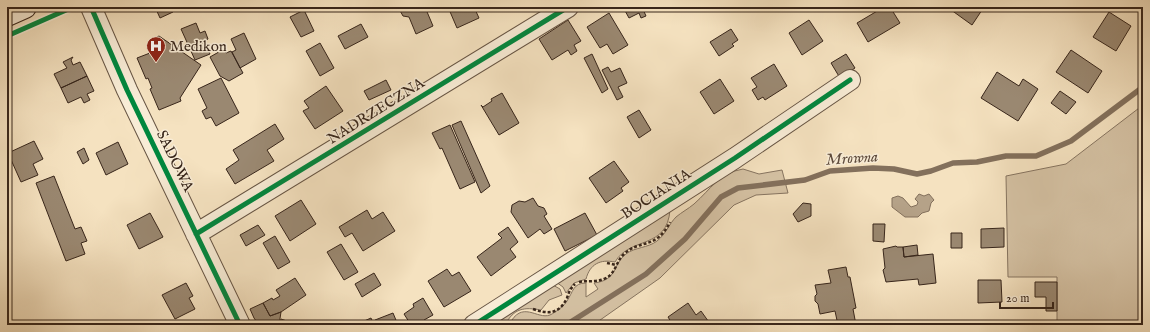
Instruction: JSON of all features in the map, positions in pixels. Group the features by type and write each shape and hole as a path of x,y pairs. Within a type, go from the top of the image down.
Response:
{"street":[{"path":"7,15 25,7"},
{"name":"SADOWA","path":"90,7 127,90 240,325"},
{"name":"NADRZECZNA","path":"196,234 568,7"},
{"name":"BOCIANIA","path":"474,325 735,158 850,80"}],"path":[{"path":"527,309 543,313 552,312 566,300 571,288 578,282 600,280 609,276 614,271 622,256 633,248 654,240 664,233 673,218"}],"shaded area":[{"path":"1143,105 1143,325 1057,325 1057,277 1008,277 1006,176 1066,164"},
{"path":"743,169 759,174 782,170 788,193 756,195 734,205 660,278 593,325 509,325 514,317 519,313 530,312 545,316 552,314 564,305 576,286 582,283 586,283 586,297 598,289 594,283 607,279 626,254 657,241 676,217 694,204 716,182 728,174"},
{"path":"919,194 924,196 929,194 934,200 931,203 929,211 922,213 918,217 905,217 892,207 892,198 898,196 903,198 911,207 917,205 918,202 915,199"},
{"path":"670,210 667,223 662,231 655,237 622,254 615,262 605,261 596,264 590,270 586,279 574,283 566,293 563,287 556,282"},
{"path":"551,284 560,289 562,295 549,300 541,310 520,310 508,319 505,325 482,325"}],"building":[{"path":"155,7 171,7 173,12 160,18"},
{"path":"398,7 425,7 433,26 416,34 409,17 403,16"},
{"path":"448,7 474,7 479,18 457,28"},
{"path":"623,7 642,7 646,16 641,18 639,13 629,18"},
{"path":"884,7 890,7 900,23 868,42 857,23"},
{"path":"947,7 984,7 972,25"},
{"path":"304,10 314,31 301,37 290,17"},
{"path":"1109,12 1131,26 1116,51 1093,37"},
{"path":"609,13 628,45 613,54 607,44 600,48 587,27"},
{"path":"568,20 581,41 574,45 577,51 571,55 568,50 552,60 539,39"},
{"path":"809,20 823,41 802,55 789,33"},
{"path":"196,23 200,33 205,31 208,39 204,41 210,54 195,60 181,29"},
{"path":"361,24 368,37 345,49 338,36"},
{"path":"731,29 738,40 732,44 734,46 719,56 710,42"},
{"path":"244,33 256,59 240,68 232,52 236,50 231,39"},
{"path":"159,36 201,65 180,98 181,101 159,110 150,89 152,88 148,78 146,79 137,58 163,48 157,37"},
{"path":"320,43 334,68 320,76 306,51"},
{"path":"224,49 226,53 231,51 243,73 229,81 220,76 210,57"},
{"path":"1071,50 1102,71 1088,93 1056,72"},
{"path":"592,54 608,89 602,93 584,58"},
{"path":"846,54 855,68 840,78 831,63"},
{"path":"73,57 71,60 73,65 80,62 87,76 61,88 54,74 67,68 63,62"},
{"path":"774,64 787,86 765,100 763,97 758,100 752,90 757,87 751,78"},
{"path":"608,67 611,72 620,68 627,83 618,87 623,97 617,100 602,70"},
{"path":"997,72 1019,86 1023,79 1038,89 1018,121 981,98"},
{"path":"87,76 94,91 87,94 90,100 84,103 81,97 68,103 61,88"},
{"path":"221,78 239,113 216,126 211,117 206,119 202,111 207,108 198,89"},
{"path":"720,79 734,101 714,114 700,92"},
{"path":"386,80 391,90 369,100 364,91"},
{"path":"326,86 343,111 315,129 303,111 309,108 304,101"},
{"path":"1060,91 1076,102 1066,114 1051,103"},
{"path":"502,93 519,123 499,135 481,105 483,107 492,101 491,99"},
{"path":"639,110 651,130 639,138 627,117"},
{"path":"461,121 490,186 481,193 452,125"},
{"path":"275,124 284,139 267,150 274,161 235,184 226,169 239,160 233,150"},
{"path":"450,125 475,182 460,189 442,148 440,149 432,133"},
{"path":"34,141 43,159 33,164 38,175 21,182 8,153"},
{"path":"118,142 128,164 106,175 96,153"},
{"path":"84,148 89,160 83,164 77,152"},
{"path":"614,161 629,182 621,188 623,191 606,203 589,178"},
{"path":"54,176 75,229 81,227 87,241 81,243 85,254 66,261 36,183"},
{"path":"533,198 538,206 544,208 547,214 544,216 552,229 544,234 540,229 528,238 511,212 512,205 519,201 525,202"},
{"path":"301,200 316,224 290,241 275,216"},
{"path":"803,203 811,204 811,216 798,222 793,214"},
{"path":"367,210 372,219 383,212 395,231 363,251 352,233 345,237 339,227"},
{"path":"150,213 163,237 139,249 127,225"},
{"path":"585,213 597,235 565,251 554,229"},
{"path":"873,224 885,224 884,242 873,241"},
{"path":"258,225 265,235 246,246 240,235"},
{"path":"508,227 518,242 510,249 516,257 491,276 477,257 502,238 498,234"},
{"path":"1004,228 1004,247 981,248 981,229"},
{"path":"951,233 962,233 962,248 951,248"},
{"path":"275,236 290,262 278,269 263,243"},
{"path":"341,244 358,272 344,280 327,252"},
{"path":"917,245 918,255 904,257 903,247"},
{"path":"896,246 903,247 904,257 933,254 936,283 919,285 918,279 886,282 883,270 885,268 883,249"},
{"path":"846,267 848,277 850,277 856,308 853,309 856,325 838,325 835,311 820,314 818,304 815,301 815,296 817,294 815,285 831,283 828,270"},
{"path":"447,269 452,276 459,272 471,291 444,307 428,281"},
{"path":"374,273 381,285 362,297 355,284"},
{"path":"295,278 306,295 281,312 270,316 263,303 280,296 276,290"},
{"path":"978,280 1001,280 1002,302 978,303"},
{"path":"1035,282 1057,282 1057,311 1046,311 1046,297 1035,297"},
{"path":"186,283 193,296 189,298 195,309 175,319 162,295"},
{"path":"423,298 433,315 424,320 425,323 422,325 411,325 404,314 414,307 413,304"},
{"path":"263,303 270,316 281,312 279,325 259,325 250,309"},
{"path":"688,303 696,315 701,311 711,325 673,325 668,317"},
{"path":"393,313 398,325 376,325 375,320"},
{"path":"371,318 374,325 355,325"},
{"path":"281,319 299,325 279,325"}],"waterway":[{"name":"Mrowna","path":"566,325 646,274 685,239 721,197 738,188 805,180 830,171 873,168 894,169 917,174 931,171 953,163 977,162 1006,156 1036,156 1071,141 1143,87"}],"cycle path":[{"path":"7,36 73,7"},
{"path":"91,7 127,90 240,325"},
{"path":"196,234 568,7"},
{"path":"474,325 735,158 850,80"}],"place":[{"name":"Medikon","path":"156,63"}]}
